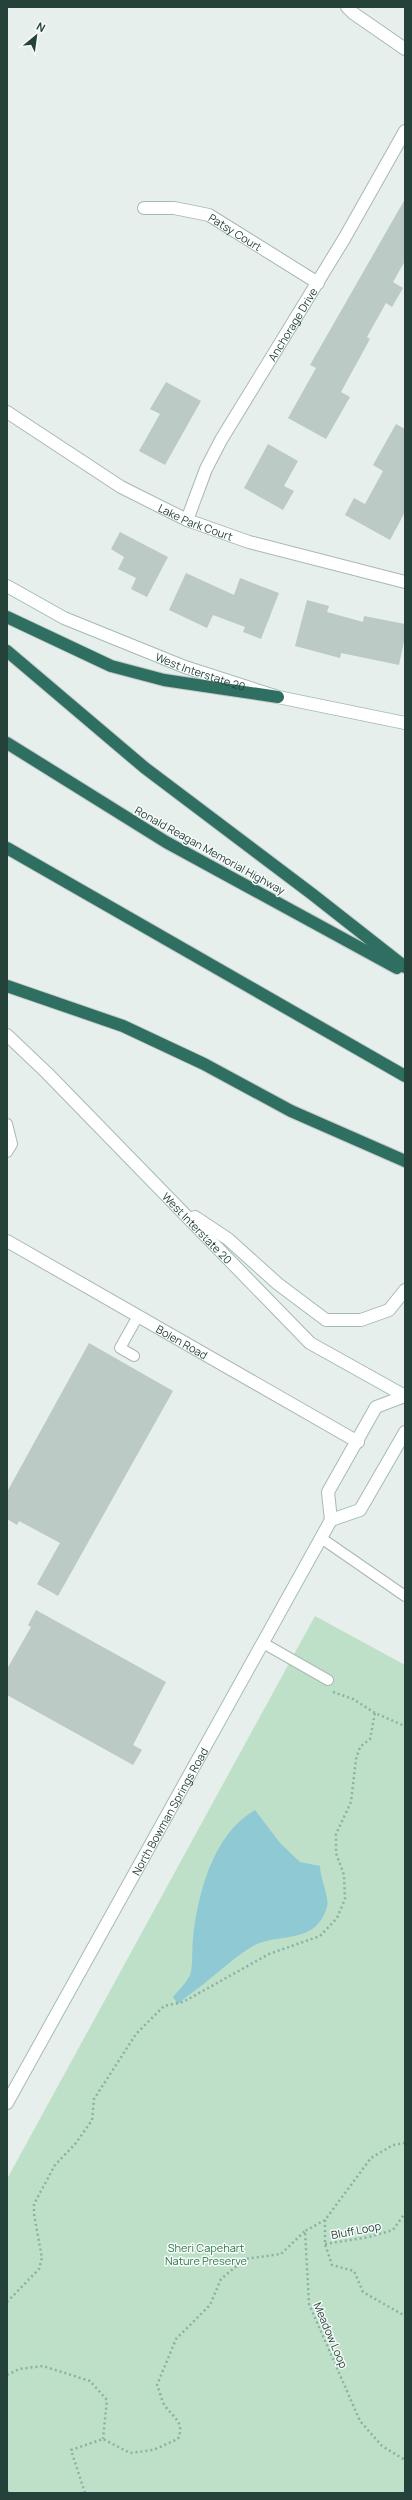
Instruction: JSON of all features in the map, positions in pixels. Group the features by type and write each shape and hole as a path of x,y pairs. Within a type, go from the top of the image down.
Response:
{"highway":[{"path":"7,617 111,666 164,680 278,697"},
{"path":"7,651 145,768 312,894 405,967"},
{"name":"Ronald Reagan Memorial Highway","path":"7,743 166,842 405,972"},
{"path":"7,848 405,1076"},
{"path":"7,986 122,1026 204,1064 291,1111 405,1161"}],"street":[{"path":"347,7 353,13 405,49"},
{"name":"Anchorage Drive","path":"187,520 206,469 221,440 318,283 405,131"},
{"name":"Patsy Court","path":"144,208 174,208 209,215 318,283"},
{"name":"Lake Park Court","path":"7,412 121,487 187,520 249,542 405,582"},
{"name":"West Interstate 20","path":"7,586 71,621 185,667 278,697 405,723"},
{"name":"West Interstate 20","path":"7,1036 177,1206 310,1343 405,1396"},
{"path":"177,1206 228,1239 278,1284 326,1320 361,1320 389,1310 405,1290"},
{"name":"Bolen Road","path":"7,1241 358,1442"},
{"path":"405,1396 376,1407 358,1442 328,1492 332,1520 360,1510 405,1432"},
{"name":"North Bowman Springs Road","path":"7,2103 332,1520"}],"lane":[{"path":"7,1124 12,1144 7,1152"},
{"path":"134,1356 120,1348 138,1316"},
{"path":"322,1538 405,1596"},
{"path":"263,1643 327,1685"}],"path":[{"path":"327,1685 375,1712 405,1726"},
{"path":"7,2302 39,2268 42,2258 34,2204 55,2165 76,2143 92,2120 94,2099 136,2034 164,2006 183,2002 269,1954 320,1936 337,1918 345,1899 344,1875 336,1853 336,1834 351,1802 356,1759 360,1747 370,1739 375,1712"},
{"path":"85,2493 71,2450 103,2439 130,2453 153,2450 172,2443 178,2439 181,2432 180,2422 164,2405 158,2385 176,2339 210,2305 222,2279 245,2259 280,2254 305,2232 325,2220 371,2158 393,2145 405,2142"},
{"name":"Bluff Loop","path":"325,2244 369,2237 393,2230 405,2213"},
{"name":"Bluff Loop","path":"325,2220 325,2244 332,2265 354,2271 362,2292 405,2316"},
{"name":"Meadow Loop","path":"305,2232 309,2304 360,2422 382,2446 405,2460"},
{"path":"7,2375 20,2369 44,2366 90,2381 107,2400 103,2439"}],"green space":[{"name":"Sheri Capehart Nature Preserve","path":"315,1616 405,1665 405,2493 7,2493 7,2179"}],"water":[{"path":"255,1810 280,1843 300,1862 320,1866 328,1903 327,1907 321,1919 314,1928 295,1936 274,1939 253,1946 178,2004 173,1997 186,1981 191,1972 195,1921 210,1866 218,1849 228,1834 240,1821"}],"building":[{"path":"405,199 405,261 393,282 403,288 392,307 386,303 367,337 370,339 341,392 350,397 326,439 288,418 316,368 310,365"},
{"path":"166,382 201,401 165,465 139,451 160,414 150,409"},
{"path":"396,424 405,429 405,512 390,540 345,515 354,498 365,504 383,471 373,465"},
{"path":"268,444 298,461 284,486 294,491 283,510 244,488"},
{"path":"120,532 168,557 147,597 131,589 136,578 118,569 124,557 111,549"},
{"path":"186,573 234,595 240,578 279,593 261,639 243,632 245,627 213,615 207,628 169,610"},
{"path":"307,600 329,606 327,612 363,622 364,616 405,624 405,637 399,665 341,653 340,658 295,646"},
{"path":"89,1343 173,1391 58,1596 37,1584 60,1543 19,1521 17,1525 7,1519 7,1492"},
{"path":"36,1610 166,1682 133,1745 142,1750 133,1765 7,1695 7,1669 31,1627 28,1625"}]}
